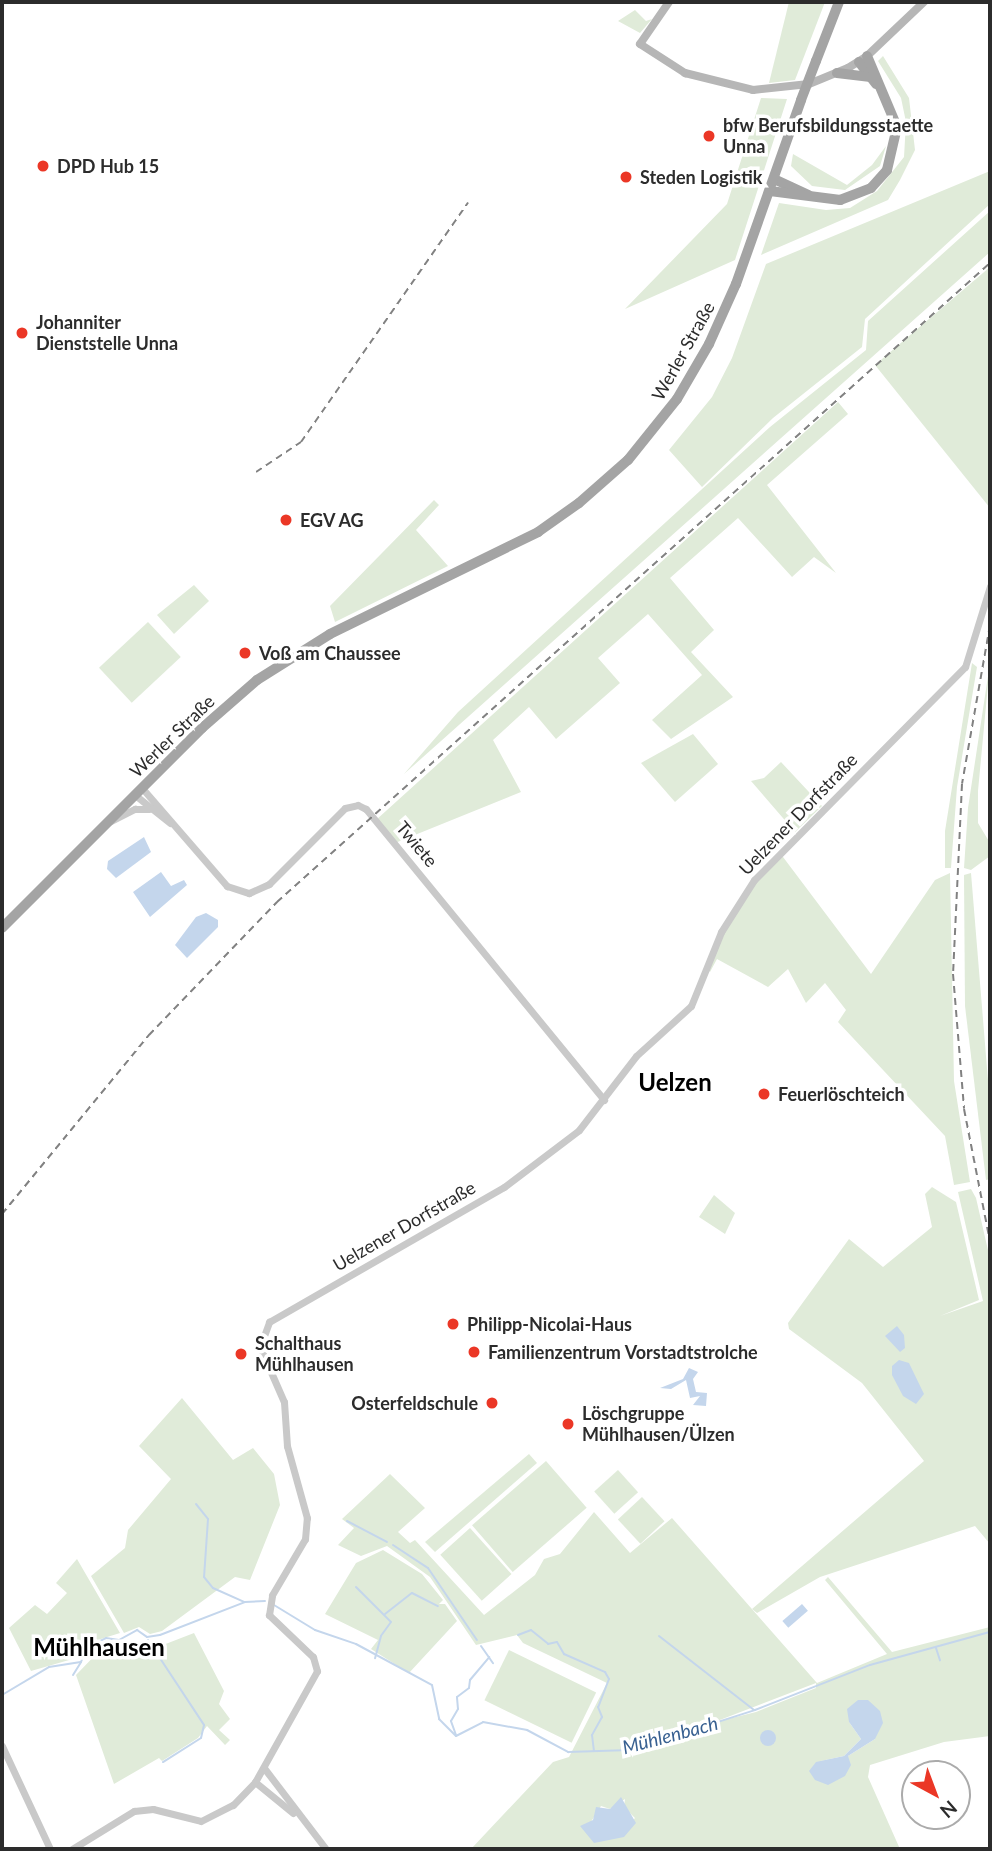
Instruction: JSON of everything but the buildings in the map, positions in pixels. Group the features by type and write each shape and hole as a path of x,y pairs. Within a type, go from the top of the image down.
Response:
{"main road":[{"path":"669,2 640,44 685,73 753,90 792,87 837,74 863,59 924,2"},
{"name":"Werler Straße","path":"2,928 139,791 257,680 330,634 538,532 615,472 677,399 709,344 736,284 839,2"},
{"path":"863,59 871,77 887,98"},
{"path":"770,191 815,199 850,198 871,188 887,170 897,127 887,98 863,59"},
{"path":"837,74 871,77"},
{"path":"774,179 815,199"}],"street":[{"name":"Uelzener Dorfstraße","path":"264,1768 317,1666 269,1615 272,1595 305,1539 307,1518 287,1446 284,1402 261,1353 261,1335 274,1317 410,1244 528,1172 571,1137 604,1100 636,1056 691,1006 721,932 754,880 965,667 990,586"},
{"name":"Twiete","path":"139,791 150,809 173,826"},
{"name":"Twiete","path":"139,791 227,886 249,892 269,884 345,808 363,807 604,1100"},
{"path":"107,823 135,809 150,809"},
{"path":"2,1746 50,1849"},
{"path":"72,1849 134,1811 153,1809 192,1821 215,1817 255,1782 264,1768 326,1849"},
{"path":"255,1782 304,1823"}],"green space":[{"path":"789,2 825,2 795,80 769,83"},
{"path":"635,10 646,21 652,19 640,33 618,21"},
{"path":"883,56 909,98 915,150 888,200 761,255 779,203 826,210 850,208 877,191 904,157 906,122 901,98 878,61"},
{"path":"761,98 787,99 735,260 625,309 727,204"},
{"path":"886,146 880,166 845,190 812,186 791,166 793,154 847,185 872,165"},
{"path":"990,171 990,204 865,319 862,347 773,418 702,487 669,450 712,397 732,358 766,264"},
{"path":"990,211 990,252 404,774 458,712 770,427 866,350 868,321"},
{"path":"990,267 990,508 875,365"},
{"path":"838,402 848,414 767,485 836,573 814,557 792,577 738,518 670,578 714,630 691,652 733,697 671,739 652,720 702,675 648,614 598,658 620,683 556,739 529,707 493,740 521,792 395,843 376,820"},
{"path":"434,500 439,505 416,530 448,566 335,622 330,606"},
{"path":"194,585 209,601 174,634 157,615"},
{"path":"148,622 181,657 132,703 99,668"},
{"path":"972,663 977,667 957,787 951,868 945,868 945,831"},
{"path":"990,663 978,791 978,823 990,843 990,856 971,870 964,868 968,808"},
{"path":"693,734 718,764 675,802 641,763"},
{"path":"781,762 822,806 795,832 751,781 764,778"},
{"path":"780,853 871,974 935,880 950,873 954,1081 970,1182 954,1185 945,1136 838,1022 846,1010 825,983 806,1003 788,969 768,987 717,959 710,972 705,966 731,913"},
{"path":"971,873 990,1105 990,1179 986,1180 965,1006 964,875"},
{"path":"932,1187 956,1202 979,1300 940,1316 983,1301 958,1192 971,1189 976,1198 990,1259 990,1544 975,1526 820,1577 757,1613 752,1609 924,1461 862,1383 789,1329 788,1323 849,1239 883,1267 932,1227 925,1194"},
{"path":"714,1195 735,1213 725,1234 699,1217"},
{"path":"182,1398 233,1460 253,1448 274,1474 280,1505 250,1580 235,1577 162,1631 150,1634 139,1627 124,1633 91,1576 125,1548 128,1530 171,1479 139,1446"},
{"path":"529,1454 537,1463 435,1552 425,1542"},
{"path":"546,1461 587,1508 513,1572 472,1525"},
{"path":"618,1470 638,1492 614,1514 594,1491"},
{"path":"390,1474 425,1508 398,1532 410,1543 415,1540 484,1615 535,1575 544,1559 560,1554 594,1512 630,1553 672,1518 817,1683 887,1654 825,1580 828,1577 892,1652 990,1627 990,1736 944,1742 870,1765 868,1777 900,1849 471,1849 553,1762 569,1757 607,1683 523,1643 517,1635 476,1645 430,1577 387,1546 361,1556 338,1545 354,1528 342,1519","holes":["816,1683 816,1688 756,1712 712,1723","849,1722 875,1739 848,1756 816,1762 844,1756 861,1739","625,1799 624,1807 635,1818 616,1838 606,1838 589,1825 601,1806 610,1809"]},
{"path":"642,1497 665,1521 640,1544 618,1520"},
{"path":"470,1528 511,1574 482,1601 440,1555"},
{"path":"383,1550 422,1574 443,1600 439,1604 445,1604 457,1621 409,1673 371,1649 378,1640 325,1614 356,1563"},
{"path":"77,1559 120,1633 88,1643 76,1658 31,1671 9,1628 35,1605 47,1614 67,1593 56,1583"},
{"path":"194,1633 224,1691 219,1704 230,1719 219,1730 230,1740 225,1745 207,1726 198,1738 162,1761 159,1758 114,1784 76,1675 104,1646 126,1641 163,1645"},
{"path":"509,1650 596,1693 572,1743 484,1700"}],"water":[{"path":"144,837 151,852 116,878 107,869 108,861"},
{"path":"161,872 171,886 184,880 187,885 150,917 133,892"},
{"path":"206,913 218,920 218,927 187,958 175,945 196,917"},
{"path":"897,1326 904,1335 905,1348 900,1352 885,1336"},
{"path":"899,1360 909,1363 924,1394 916,1404 903,1396 892,1375 892,1366"},
{"path":"689,1368 698,1372 693,1379 696,1392 707,1393 706,1406 693,1405 700,1396 690,1398 686,1380 671,1389 660,1388 683,1379"},
{"path":"802,1604 808,1611 788,1628 782,1621"},
{"path":"858,1700 868,1700 880,1711 883,1723 875,1739 848,1756 851,1765 845,1776 828,1785 815,1780 809,1771 816,1762 844,1756 861,1739 849,1722 847,1709"},
{"path":"765,1730 771,1730 776,1738 774,1744 765,1746 760,1741 760,1735"},
{"path":"621,1797 636,1823 624,1837 594,1843 580,1826 593,1820 596,1807 610,1809"}],"waterway":[{"path":"196,1504 208,1519 204,1577 213,1588 244,1602"},
{"path":"347,1521 387,1542"},
{"path":"393,1545 428,1568 477,1640"},
{"path":"356,1587 391,1622 381,1636 375,1658"},
{"path":"385,1614 412,1593 438,1606"},
{"name":"Mühlenbach","path":"2,1695 49,1667 81,1662 87,1647 106,1638 119,1640 137,1630 147,1637 160,1635 245,1602 265,1601"},
{"name":"Mühlenbach","path":"274,1605 315,1630 356,1644 432,1685 439,1719 456,1736 483,1722 527,1730 568,1752 630,1750 755,1710 870,1665 990,1632"},
{"path":"518,1635 531,1630 548,1644 557,1642 564,1654 605,1672 609,1679 598,1707 602,1717 592,1735 594,1751"},
{"path":"659,1636 754,1710"},
{"path":"148,1640 204,1725 201,1738 163,1762"},
{"path":"481,1646 493,1663"},
{"path":"936,1648 940,1660"},
{"path":"456,1735 451,1721 458,1709 457,1697 469,1688 470,1680 489,1657"},
{"path":"73,1675 81,1662"}],"railway":[{"path":"256,472 301,442 468,203"},
{"path":"2,1214 149,1035 277,902 990,263"},
{"path":"990,625 962,784 953,974 964,1109 990,1241"}],"place":[{"name":"bfw Berufsbildungsstaette Unna","path":"709,136"},
{"name":"DPD Hub 15","path":"43,166"},
{"name":"Steden Logistik","path":"626,177"},
{"name":"Johanniter Dienststelle Unna","path":"22,333"},
{"name":"EGV AG","path":"286,520"},
{"name":"Voß am Chaussee","path":"245,653"},
{"name":"Feuerlöschteich","path":"764,1094"},
{"name":"Philipp-Nicolai-Haus","path":"453,1324"},
{"name":"Familienzentrum Vorstadtstrolche","path":"474,1352"},
{"name":"Schalthaus Mühlhausen","path":"241,1354"},
{"name":"Osterfeldschule","path":"492,1403"},
{"name":"Löschgruppe Mühlhausen/Ülzen","path":"568,1424"}],"district":[{"name":"Uelzen","path":"675,1082"},
{"name":"Mühlhausen","path":"99,1647"}]}
